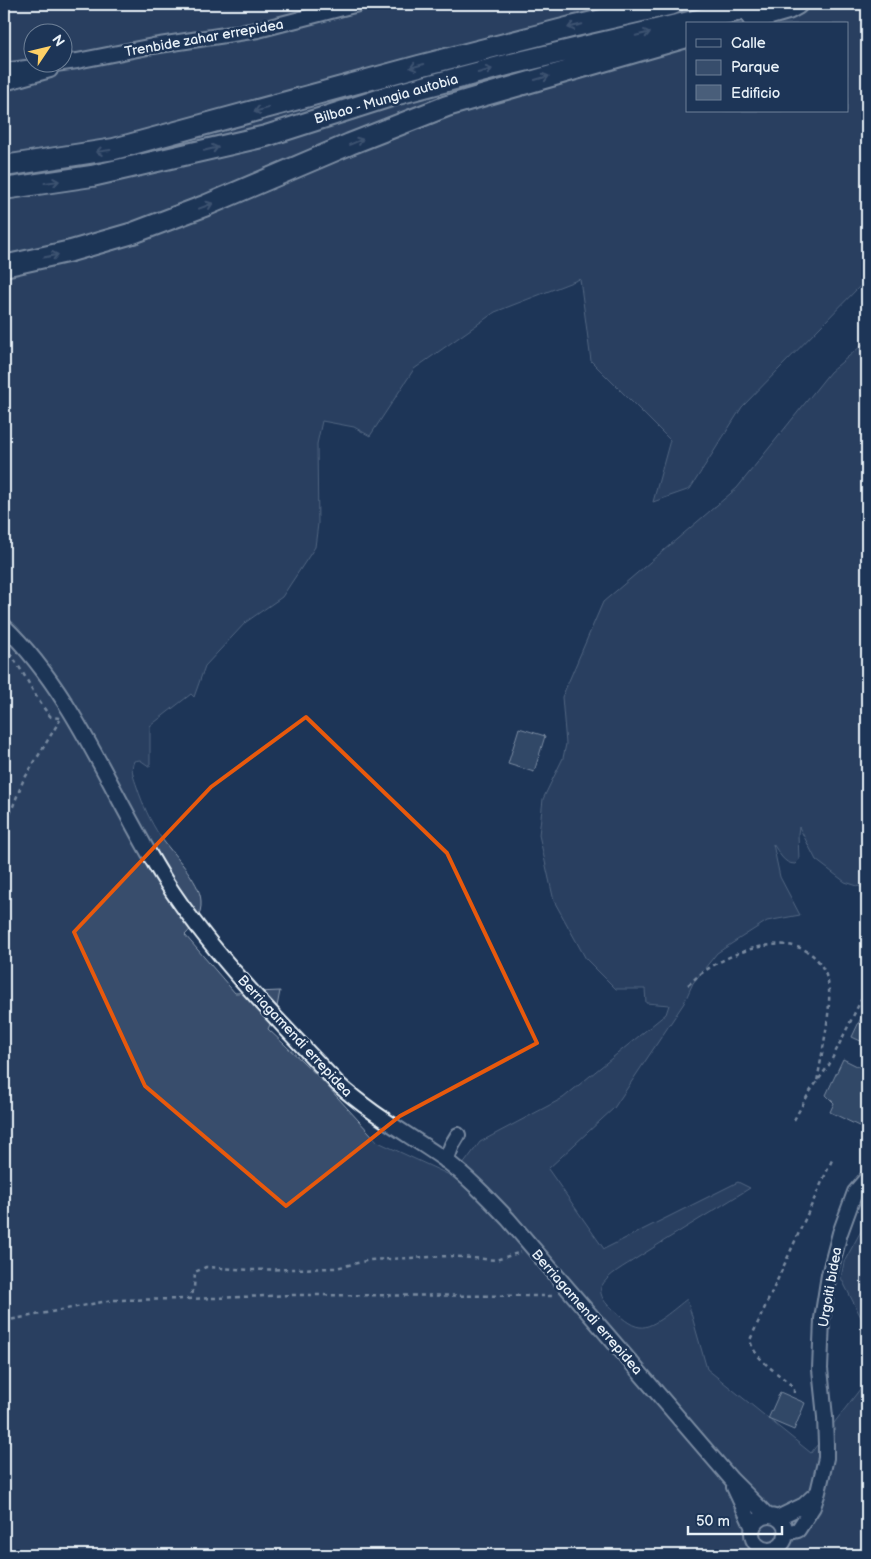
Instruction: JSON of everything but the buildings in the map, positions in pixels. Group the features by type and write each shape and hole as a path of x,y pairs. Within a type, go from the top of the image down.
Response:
{"highway":[{"name":"Bilbao - Mungia autobia","path":"4,166 114,149 418,66 572,27 674,4"},
{"name":"Bilbao - Mungia autobia","path":"689,22 766,4"},
{"path":"743,22 788,9 797,4"},
{"name":"Bilbao - Mungia autobia","path":"4,188 92,176 266,136 394,95 498,67 686,23"},
{"path":"4,266 71,252 133,233 207,205 350,144 447,106 686,38"}],"street":[{"name":"Trenbide zahar errepidea","path":"4,71 77,61 153,46 258,30 358,4"},
{"name":"Trenbide zahar errepidea","path":"4,83 77,61"},
{"name":"Berriagamendi errepidea","path":"4,626 18,640 50,681 65,713 164,880 209,942 338,1084 360,1104 446,1161 485,1195 731,1479"},
{"path":"446,1161 458,1135"},
{"name":"Urgoiti bidea","path":"785,1544 798,1530 814,1507 824,1467 826,1444 820,1369 822,1312 840,1233 855,1192 867,1178"},
{"path":"731,1479 773,1517 784,1524 785,1544 768,1552 756,1544 753,1528 731,1479"},
{"path":"753,1528 759,1519 773,1517 804,1505 818,1492"}],"path":[{"path":"4,648 21,671 40,705 51,717 65,713"},
{"path":"4,829 24,781 65,713"},
{"path":"688,986 702,972 730,957 757,947 780,944 802,948 818,962 828,982 828,1004 817,1082"},
{"path":"794,1120 801,1105 829,1064 867,988"},
{"path":"794,1393 791,1384 762,1359 751,1346 750,1340 832,1160"},
{"path":"188,1299 194,1289 195,1272 206,1266 251,1270 336,1268 370,1260 450,1256 496,1260 532,1247"},
{"path":"4,1321 113,1300 294,1295 555,1296 570,1291"}],"highlighted area":[{"path":"306,717 447,853 537,1043 400,1116 286,1206 145,1086 74,932 211,787"}],"green space":[{"path":"4,4 867,4 867,282 860,286 742,407 690,489 653,502 670,440 591,361 580,279 495,312 414,369 370,436 354,427 322,421 317,444 318,524 315,547 282,597 246,622 205,666 194,697 191,694 150,726 150,767 140,760 134,761 132,771 139,794 153,825 185,867 199,893 201,906 199,916 185,935 235,993 280,991 276,1012 268,1029 319,1077 378,1142 454,1177 480,1142 563,1098 666,1014 669,1005 646,1003 645,989 616,989 586,959 554,901 539,835 543,799 563,758 566,744 562,697 603,602 737,488 830,372 867,341 867,889 845,882 816,860 799,827 799,860 795,864 784,860 773,844 780,877 800,915 767,921 717,953 693,983 684,1003 614,1108 548,1169 604,1249 738,1182 750,1188 617,1271 601,1287 602,1297 610,1308 629,1323 640,1327 651,1325 658,1321 687,1299 707,1369 811,1453 867,1380 867,1555 4,1555"},
{"path":"867,1220 867,1329 841,1278 844,1262"}]}
